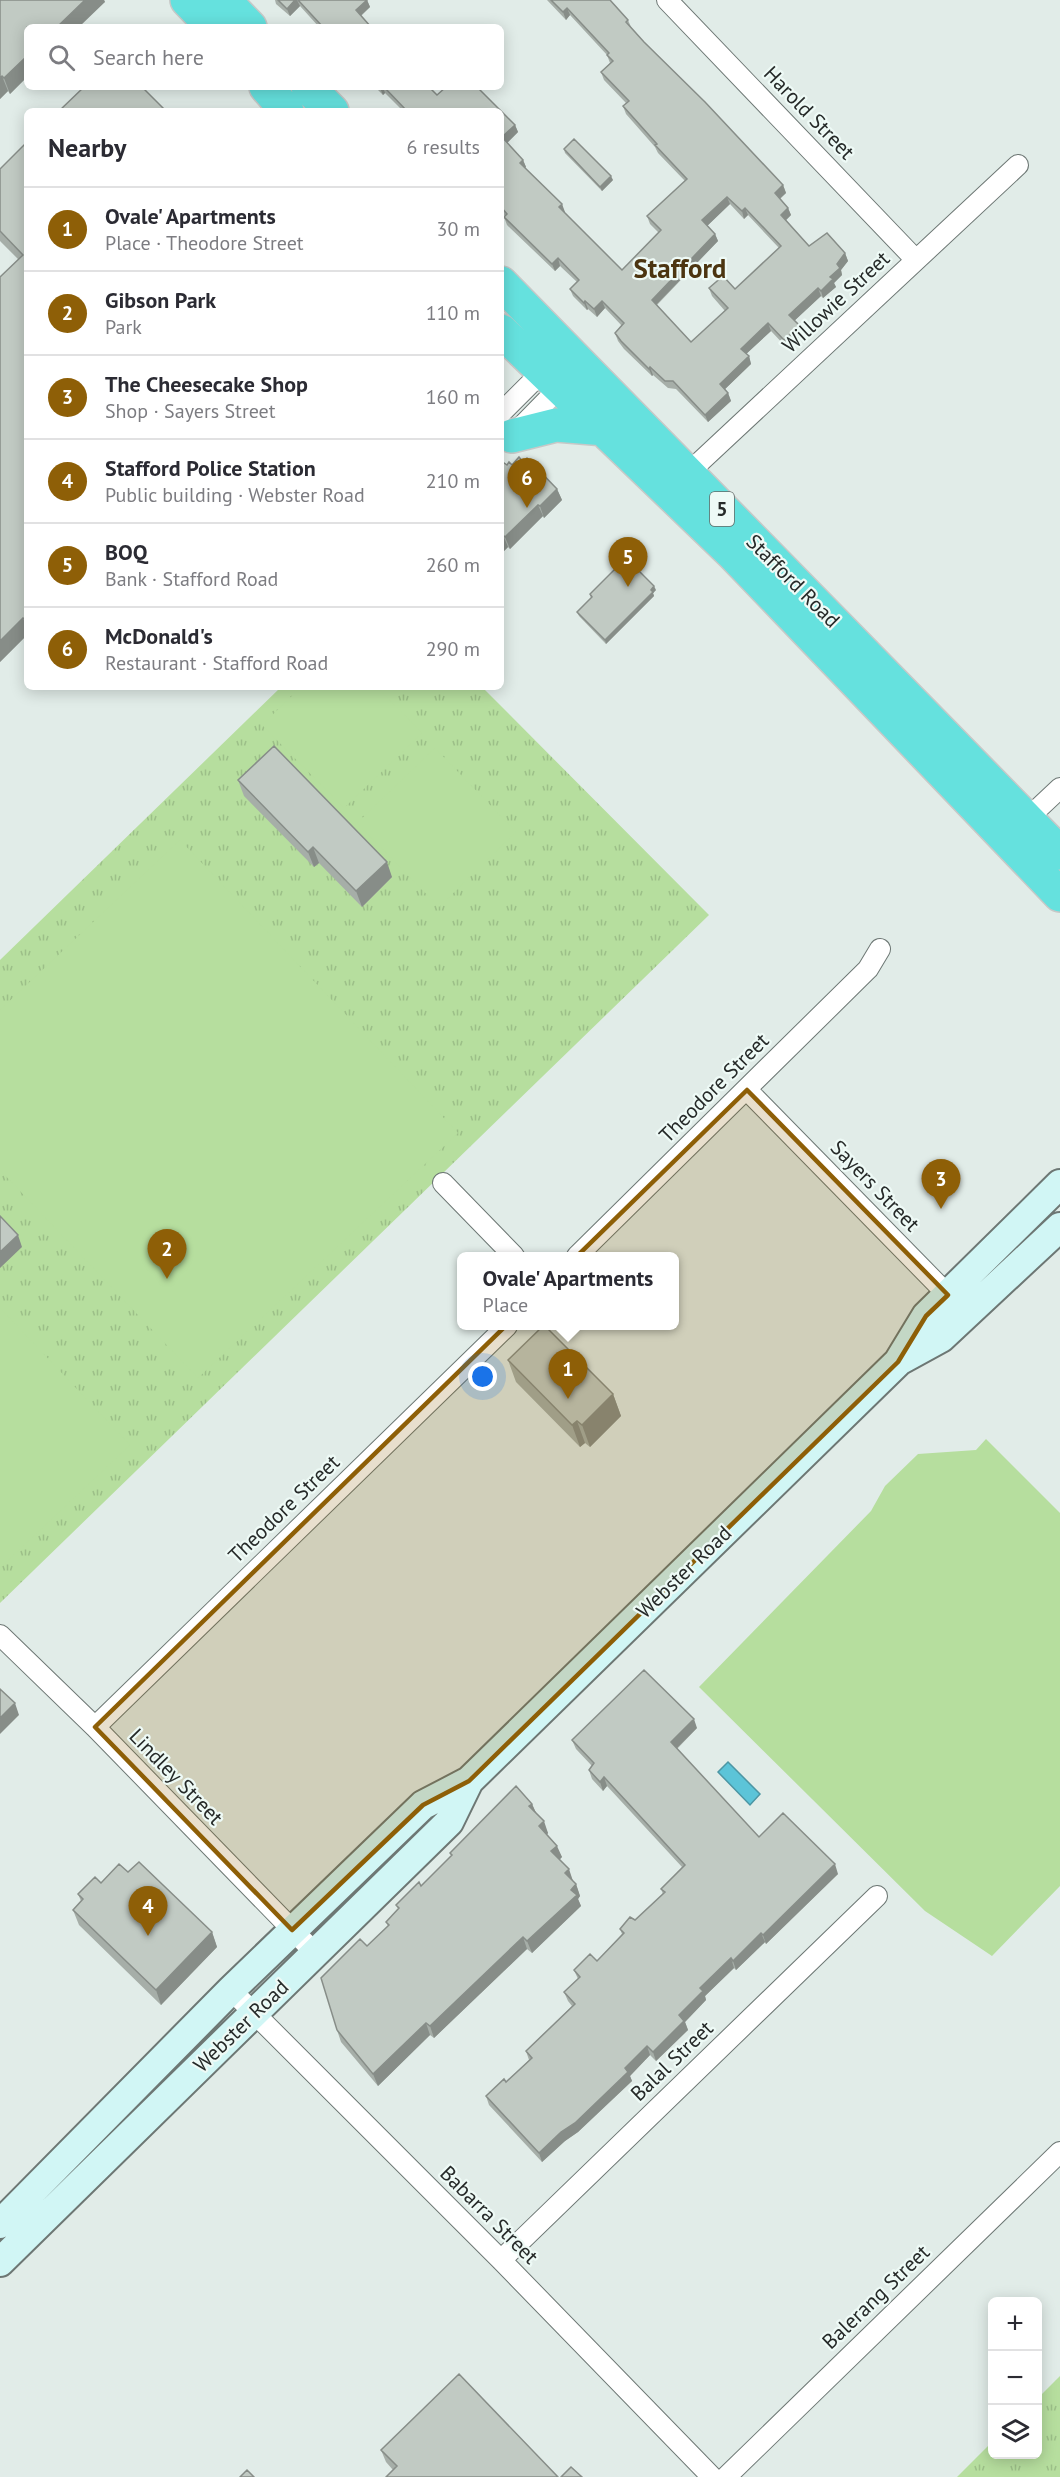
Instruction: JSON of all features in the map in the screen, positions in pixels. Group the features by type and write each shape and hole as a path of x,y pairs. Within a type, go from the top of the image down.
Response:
{"highway":[{"path":"187,0 210,24"},
{"path":"224,0 247,24"},
{"path":"269,90 284,108"},
{"path":"311,90 329,108"},
{"name":"Stafford Road","path":"504,287 1060,853"},
{"name":"Stafford Road","path":"504,334 733,554 1060,894"},
{"path":"505,432 556,424 605,429"}],"main road":[{"name":"Webster Road","path":"0,2224 291,1930 423,1805 469,1781 898,1362 926,1316 1060,1184"},
{"name":"Webster Road","path":"898,1362 941,1338 1060,1227"},
{"name":"Webster Road","path":"4,2252 316,1954 449,1822 469,1781"}],"street":[{"name":"Harold Street","path":"667,0 916,260"},
{"name":"Willowie Street","path":"687,474 1018,165"},
{"path":"505,432 551,379 574,357"},
{"path":"1027,819 1060,788"},
{"name":"Theodore Street","path":"582,1252 868,969 880,949"},
{"name":"Sayers Street","path":"747,1090 948,1295 974,1308"},
{"path":"443,1183 509,1252"},
{"name":"Theodore Street","path":"95,1727 503,1330"},
{"name":"Lindley Street","path":"0,1635 95,1727 316,1954"},
{"name":"Balal Street","path":"501,2260 877,1896"},
{"name":"Babarra Street","path":"231,1990 501,2260 712,2477"},
{"name":"Balerang Street","path":"726,2477 1060,2152"}],"highlighted area":[{"path":"747,1090 948,1295 926,1316 898,1362 469,1781 423,1805 292,1930 95,1727"}],"green space":[{"path":"278,690 485,690 709,915 0,1603 0,960"},
{"path":"298,690 380,690 422,733 344,808 262,725"},
{"path":"435,748 516,832 439,907 357,823"},
{"path":"180,840 458,1133 198,1378 0,1170 0,1010"},
{"path":"2,1310 130,1445 0,1568 0,1311"},
{"path":"986,1439 1060,1513 1060,1886 992,1956 925,1911 699,1687 871,1511 885,1486 918,1454 976,1450"},
{"path":"1060,2376 1060,2477 957,2477 988,2446 988,2459 1042,2459 1042,2394"}],"water":[{"path":"728,1762 760,1794 750,1805 718,1772"}],"building":[{"path":"0,0 85,0 60,24 24,24 24,59 4,78 2,76 0,78"},
{"path":"278,0 295,0 287,9"},
{"path":"298,0 367,0 356,10 368,24 320,24"},
{"path":"551,0 610,0 644,42 705,102 783,185 775,193 788,208 781,215 809,246 827,233 845,253 837,264 840,268 830,277 833,279 821,291 818,288 789,315 800,326 784,340 768,323 741,349 749,356 720,384 728,393 705,415 673,381 665,381 650,367 649,369 621,341 615,333 624,323 602,301 594,309 585,301 584,303 570,289 579,280 558,258 552,264 504,217 507,214 504,210 504,139 523,160 520,163 562,204 559,207 622,270 661,230 647,216 687,179 623,106 629,101 601,72 613,61 607,55 609,53 567,8 563,12","holes":["727,197 742,211 745,208 781,246 735,289 723,276 709,288 728,308 691,342 652,300 715,234 702,220"]},
{"path":"81,90 145,90 163,108 62,108"},
{"path":"387,90 432,90 437,95 443,90 480,90 498,108 404,108"},
{"path":"504,114 515,125 504,135"},
{"path":"574,139 611,176 600,187 564,149"},
{"path":"24,145 24,619 0,641 0,277 23,255 0,231 0,169"},
{"path":"519,457 523,462 527,458 557,489 505,537 504,463 507,465 509,462 512,465"},
{"path":"626,558 654,586 651,590 653,592 605,640 577,612 592,597 590,594"},
{"path":"274,746 387,862 356,891 313,847 308,852 238,780"},
{"path":"0,1216 18,1235 0,1252"},
{"path":"539,1330 549,1330 613,1394 582,1425 577,1421 572,1425 508,1360"},
{"path":"644,1670 694,1719 671,1742 759,1837 783,1813 835,1864 763,1935 761,1933 733,1961 731,1958 700,1988 703,1991 679,2015 684,2021 653,2052 647,2046 625,2068 628,2072 575,2123 561,2132 539,2153 486,2096 504,2079 506,2082 532,2058 526,2051 575,2004 564,1992 580,1977 574,1970 590,1954 597,1961 624,1933 620,1929 630,1917 635,1920 665,1892 661,1889 685,1865 604,1777 600,1782 589,1770 594,1763 572,1740"},
{"path":"0,1689 15,1703 0,1718"},
{"path":"516,1786 532,1804 529,1806 544,1821 539,1826 557,1846 551,1851 569,1869 565,1873 576,1884 571,1890 577,1895 527,1941 523,1937 430,2026 426,2023 373,2074 337,2030 321,1978 360,1939 367,1946 389,1925 386,1922 399,1908 396,1905 419,1882 421,1886"},
{"path":"139,1862 212,1932 156,1990 73,1910 83,1899 78,1894 95,1877 101,1883 119,1864 128,1872"},
{"path":"459,2374 558,2477 386,2477 397,2466 381,2450"},
{"path":"571,2467 582,2477 561,2477"},
{"path":"247,2470 254,2477 240,2477"}],"place":[{"name":"McDonald's","path":"527,508"},
{"name":"BOQ","path":"628,587"},
{"name":"The Cheesecake Shop","path":"941,1209"},
{"name":"Gibson Park","path":"167,1279"},
{"name":"Ovale' Apartments","path":"568,1399"},
{"name":"Stafford Police Station","path":"148,1936"}],"district":[{"name":"Stafford","path":"680,269"}]}
